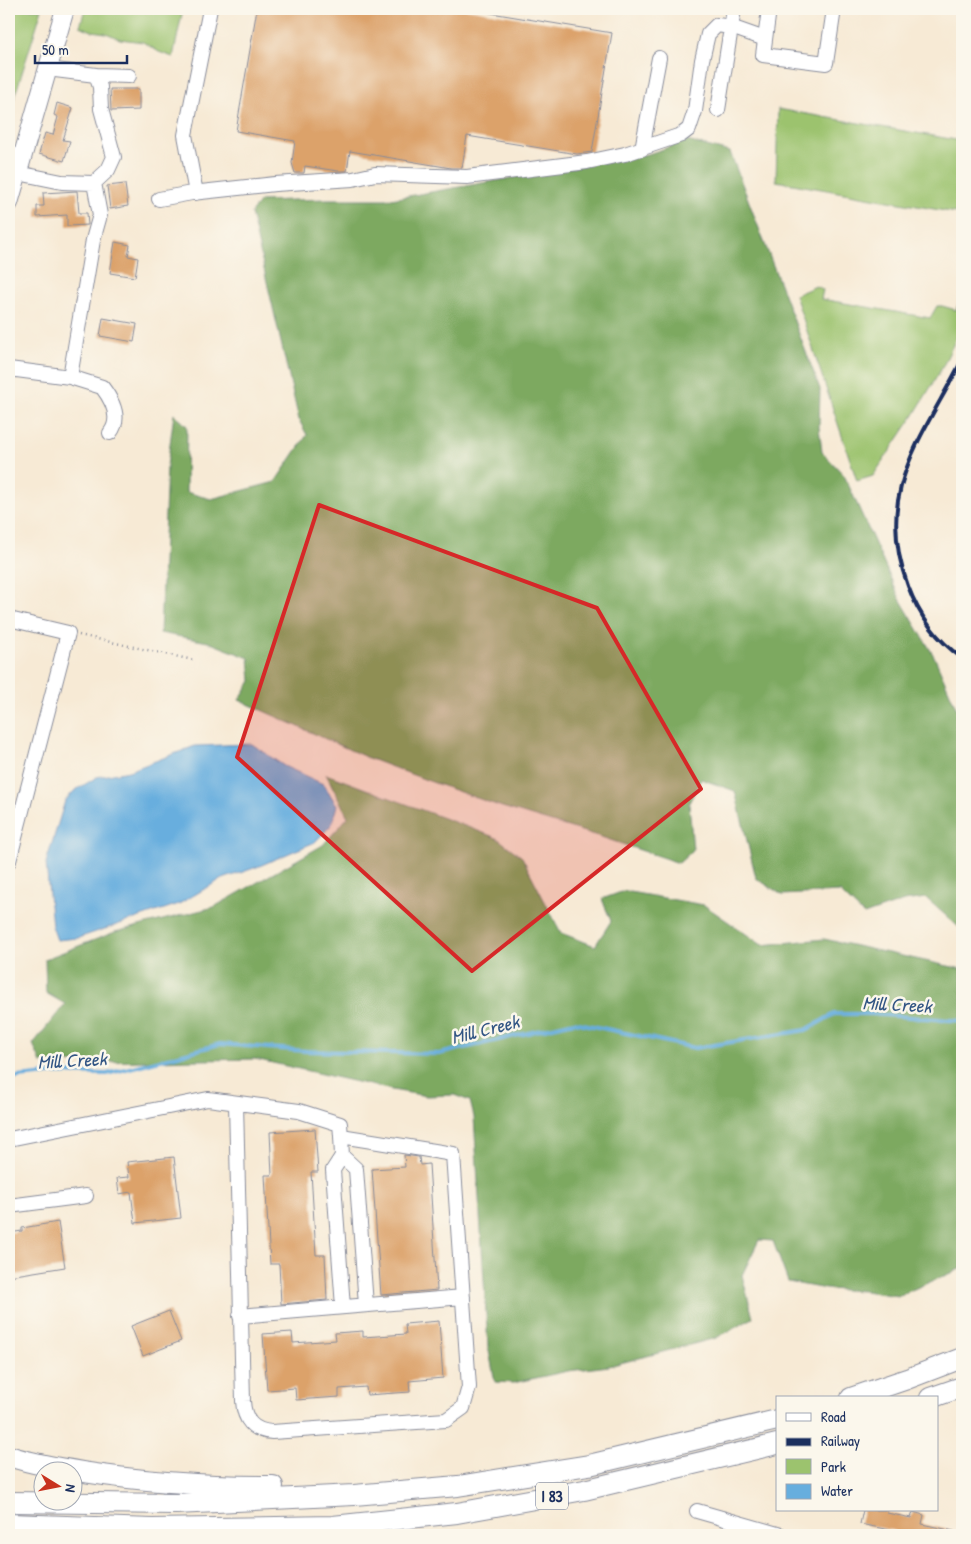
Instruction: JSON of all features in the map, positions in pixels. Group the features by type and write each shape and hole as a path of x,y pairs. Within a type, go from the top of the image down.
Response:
{"highway":[{"path":"857,1396 962,1358"},
{"path":"936,1396 962,1387"},
{"name":"I 83","path":"9,1502 176,1504 354,1495 458,1486 589,1465 776,1420"},
{"name":"I 83","path":"9,1524 152,1529 323,1526 457,1513 584,1490 776,1444"},
{"path":"9,1456 31,1463 122,1478 216,1486 312,1486 354,1495"},
{"path":"267,1535 323,1526"}],"main road":[{"path":"9,203 64,9"}],"street":[{"path":"196,193 185,135 210,9"},
{"path":"718,110 734,9"},
{"path":"769,9 763,55 826,63 834,9"},
{"path":"159,199 275,184 353,179 375,174 467,177 588,162 625,154 681,135 689,129 695,110 702,60 708,34 717,25 731,27 765,39"},
{"path":"642,149 659,58"},
{"path":"48,69 96,75 129,76"},
{"path":"18,172 62,182 94,183 108,170 114,157 101,109 100,87 96,75"},
{"path":"70,377 93,240 100,215 94,183"},
{"path":"9,369 70,377 102,387 114,408 114,429 110,433"},
{"path":"9,618 68,633 9,860"},
{"path":"9,1139 208,1099 299,1111 340,1124 342,1156 332,1170 343,1307"},
{"path":"236,1103 243,1411 253,1427 262,1431 446,1420 463,1408 470,1387 453,1154 341,1136"},
{"path":"342,1156 356,1168 366,1305"},
{"path":"9,1206 86,1196"},
{"path":"240,1316 463,1297"},
{"path":"697,1511 781,1535"}],"path":[{"path":"68,633 193,660"}],"highlighted area":[{"path":"319,505 597,608 701,789 472,971 237,757"}],"green space":[{"path":"9,9 42,9 13,102 9,101"},
{"path":"85,9 183,9 173,57 159,52 143,42 120,39 80,26"},
{"path":"778,109 962,141 962,214 776,181"},
{"path":"687,141 730,152 820,389 819,427 822,452 844,475 900,599 934,656 962,721 962,930 926,898 904,901 864,915 840,892 782,895 756,878 735,791 701,779 689,803 693,850 679,863 502,807 368,758 239,700 251,681 249,658 208,642 160,633 167,466 174,414 187,426 186,492 211,499 275,482 307,435 299,420 251,213 260,201 391,199 648,154"},
{"path":"816,286 823,290 821,299 930,318 937,306 956,310 962,294 962,326 942,368 914,415 873,476 857,481 795,295"},
{"path":"326,774 497,838 522,857 561,933 595,946 611,921 602,899 624,891 704,905 762,945 824,939 962,969 962,1268 898,1296 864,1291 826,1289 788,1282 773,1241 759,1240 742,1275 753,1318 716,1338 609,1366 568,1371 513,1383 495,1382 488,1346 474,1117 470,1101 454,1095 427,1096 392,1090 255,1059 41,1063 33,1044 65,1004 46,993 45,959 115,932 214,907 323,845 348,817"}],"water":[{"path":"252,744 284,766 323,784 337,805 332,824 315,842 257,867 220,880 179,904 78,938 57,940 52,926 46,863 65,801 74,791 97,777 129,771 195,746"}],"building":[{"path":"257,9 467,9 612,33 592,152 577,154 467,136 462,168 451,168 350,151 347,171 305,166 304,173 295,173 292,163 295,141 236,131"},
{"path":"110,89 139,89 139,110 111,111"},
{"path":"57,103 73,108 63,140 70,141 64,161 39,154 45,133 53,135 58,117 54,115"},
{"path":"125,184 128,206 110,209 107,186"},
{"path":"77,191 79,213 87,213 88,225 67,226 67,215 37,217 37,206 44,206 43,193"},
{"path":"115,242 130,245 128,256 138,258 135,277 110,273"},
{"path":"103,318 137,324 134,342 100,336"},
{"path":"315,1129 318,1172 311,1172 316,1255 325,1255 327,1300 281,1304 279,1264 270,1264 265,1175 272,1175 270,1132"},
{"path":"404,1155 419,1157 420,1165 429,1164 437,1290 381,1295 372,1169 405,1167"},
{"path":"174,1157 181,1218 135,1223 131,1192 119,1194 117,1178 129,1177 127,1162"},
{"path":"58,1222 65,1267 9,1276 9,1233 22,1231 22,1228"},
{"path":"169,1311 181,1341 143,1356 131,1326"},
{"path":"439,1321 443,1378 409,1381 410,1392 367,1395 366,1387 339,1389 339,1397 296,1400 295,1388 267,1390 263,1334 292,1332 293,1343 336,1340 335,1333 363,1331 363,1337 406,1334 405,1324"},
{"path":"863,1512 887,1512 911,1518 913,1512 924,1515 922,1524 954,1531 954,1535 904,1535 894,1533 895,1531 860,1524"}],"waterway":[{"name":"Mill Creek","path":"9,1082 18,1077 59,1073 107,1074 220,1044 306,1051 439,1054 574,1022 695,1048 806,1030 834,1014 871,1014 962,1021"}],"railway":[{"path":"962,360 918,441 907,467 899,494 896,522 899,553 912,597 923,617 937,635 962,658"}]}
